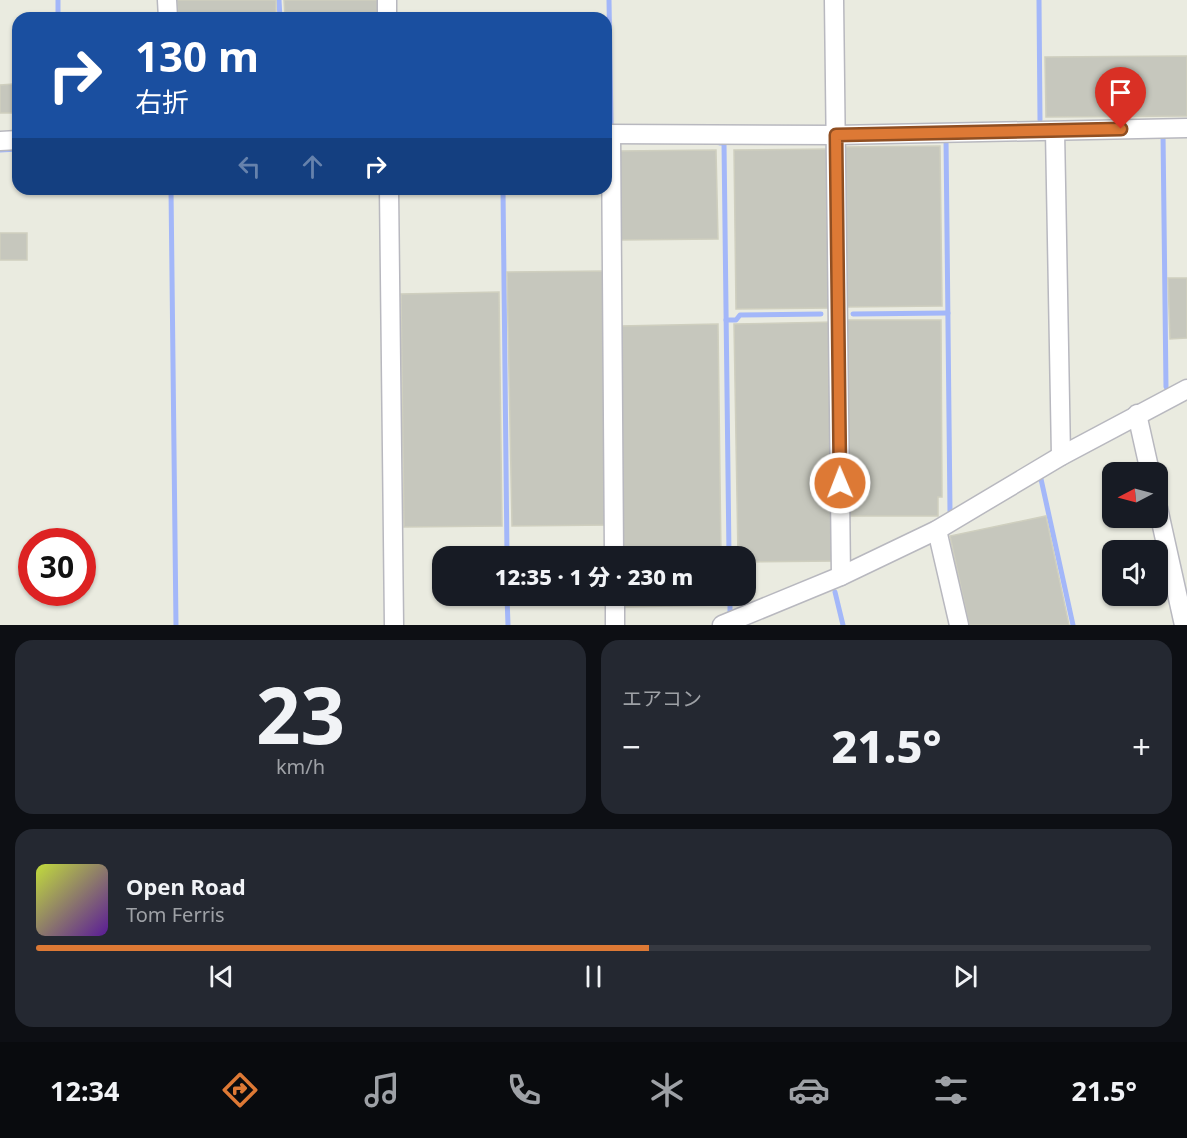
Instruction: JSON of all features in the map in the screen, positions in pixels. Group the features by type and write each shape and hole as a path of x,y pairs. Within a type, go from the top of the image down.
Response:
{"street":[{"path":"834,0 841,576"},
{"path":"612,134 836,135 1187,128"},
{"path":"1055,131 1061,456"},
{"path":"389,195 394,625"},
{"path":"610,195 614,546"},
{"path":"731,624 841,576 937,530 1061,456 1187,389"},
{"path":"1137,414 1148,462"},
{"path":"1162,528 1184,625"},
{"path":"937,530 959,625"},
{"path":"615,606 615,625"}],"building":[{"path":"177,0 276,0 276,12 178,12"},
{"path":"284,0 380,0 380,12 285,12"},
{"path":"1187,56 1187,116 1046,117 1045,57"},
{"path":"12,84 12,113 0,113 0,85"},
{"path":"940,146 942,306 845,307 843,147"},
{"path":"830,149 832,308 736,309 734,150"},
{"path":"716,150 718,239 619,240 618,151"},
{"path":"0,233 27,233 27,260 0,260"},
{"path":"607,271 611,525 512,526 507,272"},
{"path":"1168,278 1187,278 1187,338 1170,339"},
{"path":"499,292 502,526 404,527 401,294"},
{"path":"846,320 941,320 942,497 938,497 938,516 848,516"},
{"path":"834,322 837,561 756,562 756,546 738,546 734,324"},
{"path":"718,324 721,546 623,546 619,326"},
{"path":"1046,516 1069,625 969,625 950,536"},
{"path":"623,606 672,606 623,607"}],"waterway":[{"path":"58,0 58,12"},
{"path":"279,0 280,12"},
{"path":"609,0 609,12"},
{"path":"1039,0 1040,120"},
{"path":"1161,134 1163,133 1166,387"},
{"path":"949,138 946,138 950,511"},
{"path":"720,143 724,143 729,546"},
{"path":"0,150 12,149"},
{"path":"171,195 176,625"},
{"path":"503,195 507,546"},
{"path":"853,314 948,313"},
{"path":"726,320 736,320 740,315 821,314"},
{"path":"1041,479 1073,625"},
{"path":"835,592 843,625"},
{"path":"507,606 508,625"},
{"path":"730,606 730,611"}],"route":[{"path":"840,483 836,135 1121,129"}]}
